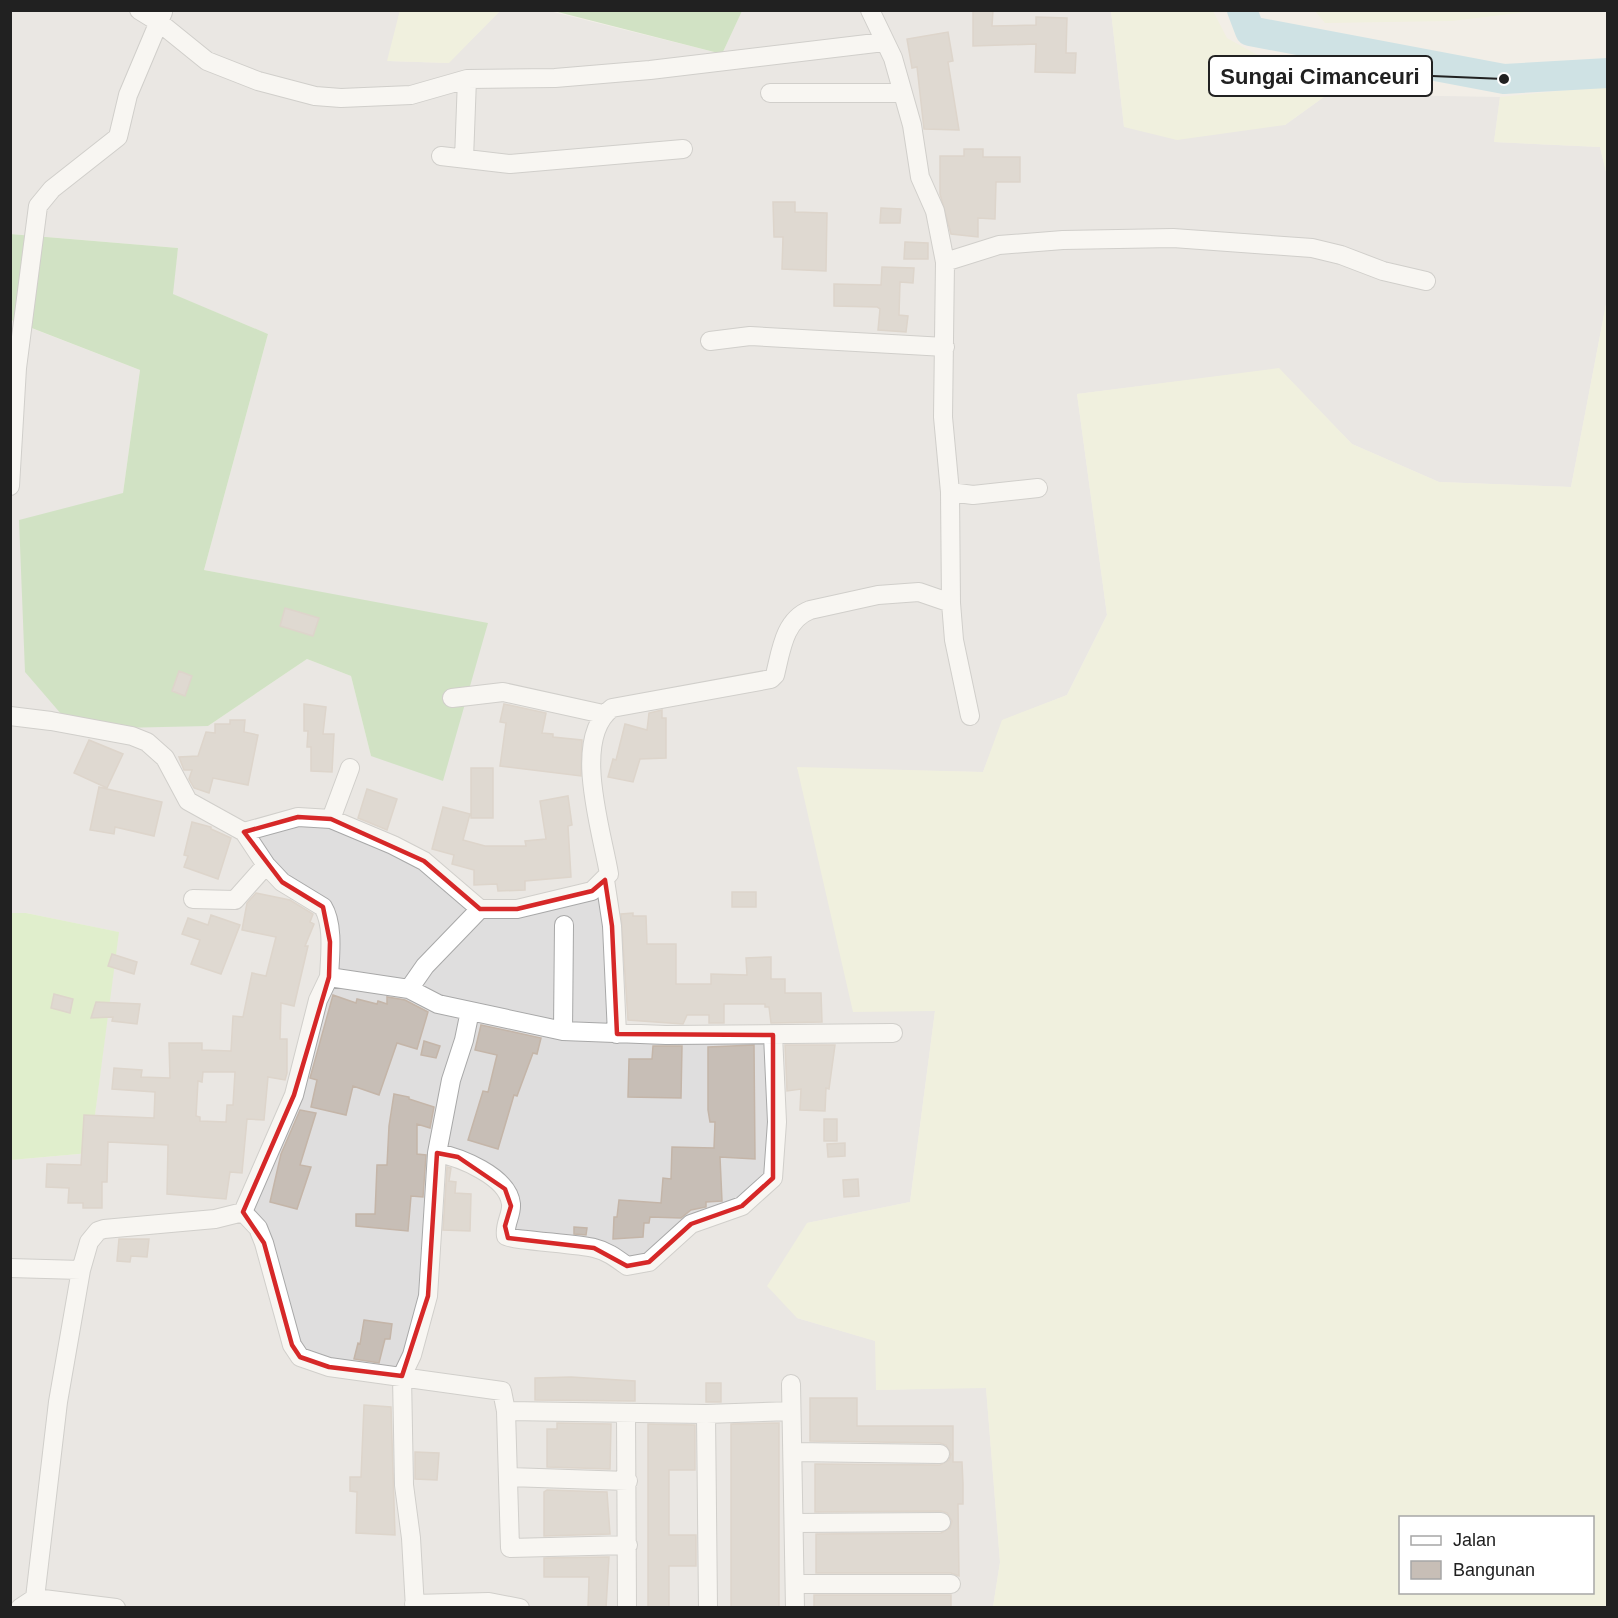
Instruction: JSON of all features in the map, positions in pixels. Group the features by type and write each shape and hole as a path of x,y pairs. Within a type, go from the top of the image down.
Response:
{"street":[{"path":"139,10 162,17 207,61 258,81 315,96 341,98 411,95 467,79 555,78 884,42"},
{"path":"870,10 893,58 918,152 920,177 935,211 945,262 943,417 950,492 951,603 954,640 970,716"},
{"path":"10,486 17,368 38,206 52,189 118,136 128,95 162,17"},
{"path":"464,159 467,79"},
{"path":"770,93 902,93"},
{"path":"441,156 530,164 683,149"},
{"path":"945,262 999,245 1136,237 1173,238 1312,248 1341,255 1383,271 1426,281"},
{"path":"710,341 750,336 945,346"},
{"path":"950,492 973,495 1038,488"},
{"path":"244,832 298,817 331,819 393,845 424,861 480,909 517,909 592,891 609,874 591,776 597,724 603,714 621,706 771,679 775,675 788,630 800,614 810,610 878,595 919,592 951,603"},
{"path":"452,698 503,692 603,714"},
{"path":"10,716 132,736 147,742 165,758 188,801 244,832 266,865 282,882 323,907 327,912 330,942 329,977 318,1000 294,1095 243,1212 229,1218 135,1224 98,1231 89,1242 81,1270 58,1402 27,1603 116,1608"},
{"path":"331,819 350,768"},
{"path":"193,899 235,900 266,865"},
{"path":"605,880 612,926 617,1034"},
{"path":"409,989 426,966 480,909"},
{"path":"563,1031 564,925"},
{"path":"329,977 409,989 438,1004 563,1031 617,1034 773,1035 893,1033"},
{"path":"470,1011 464,1040 451,1080 437,1153 428,1296 412,1355 402,1376 404,1485 416,1590 414,1606 489,1602 520,1608"},
{"path":"437,1153 458,1157 499,1182 509,1197 511,1206 505,1226 506,1236 511,1239 545,1240 594,1248 608,1252 627,1266 649,1262 691,1224 742,1206 773,1178 777,1122 773,1035"},
{"path":"243,1212 258,1228 264,1243 292,1345 300,1357 329,1367 499,1389 504,1394 510,1548 628,1545"},
{"path":"10,1268 81,1270"},
{"path":"791,1384 795,1608"},
{"path":"506,1411 706,1414 791,1411"},
{"path":"626,1413 627,1608"},
{"path":"706,1414 708,1608"},
{"path":"794,1452 940,1454"},
{"path":"509,1477 628,1481"},
{"path":"794,1523 941,1522"},
{"path":"795,1584 951,1584"}],"highlighted area":[{"path":"298,817 331,819 424,861 480,909 517,909 592,891 605,880 612,926 617,1034 773,1035 773,1178 742,1206 691,1224 649,1262 627,1266 594,1248 508,1238 505,1226 511,1206 505,1189 458,1157 437,1153 428,1296 402,1376 329,1367 300,1357 292,1345 264,1243 243,1212 294,1095 329,977 330,942 323,907 282,882 244,832"}],"shaded area":[{"path":"11,11 400,11 388,61 448,63 500,11 549,11 722,54 742,11 1111,11 1124,127 1285,125 1328,94 1500,97 1494,142 1600,147 1607,176 1607,299 1571,487 1439,482 1352,444 1279,369 1077,394 1107,615 1067,695 1003,720 983,772 797,768 935,1011 910,1202 807,1223 797,1318 876,1341 876,1390 986,1387 1000,1562 993,1607 11,1607 11,1160 90,1153 118,932 26,913 11,913 10,320 140,370 123,493 208,726 307,659 351,676 371,756 487,624 204,570 268,334 172,294 178,248 11,234"}],"green space":[{"path":"400,10 500,11 449,63 387,61"},
{"path":"550,10 742,11 722,54"},
{"path":"1111,11 1213,11 1227,38 1328,94 1285,125 1177,140 1124,127"},
{"path":"1315,11 1534,11 1452,21 1325,23"},
{"path":"1607,86 1607,176 1600,147 1494,142 1500,97"},
{"path":"10,234 178,248 173,294 268,334 204,570 488,623 443,781 371,756 351,676 307,659 208,726 74,729 25,672 19,520 123,493 140,370 11,320"},
{"path":"1607,299 1607,1607 993,1607 1000,1562 986,1388 876,1390 875,1341 797,1318 767,1286 807,1223 910,1202 935,1011 853,1012 797,767 983,772 1002,720 1067,695 1107,615 1077,394 1279,368 1352,444 1439,482 1571,487"},
{"path":"11,913 26,913 119,932 90,1153 11,1160"}],"building":[{"path":"973,10 993,10 992,26 1036,25 1036,17 1067,18 1066,53 1076,53 1075,73 1035,72 1036,44 973,46"},
{"path":"948,32 953,61 948,62 959,130 924,129 917,67 912,68 907,39"},
{"path":"964,149 983,149 983,157 1020,157 1020,182 996,182 995,219 978,218 978,237 951,234 940,194 940,156 964,156"},
{"path":"773,202 795,202 795,212 827,213 826,271 782,269 783,237 774,237"},
{"path":"881,208 901,209 900,223 880,223"},
{"path":"905,242 928,243 928,259 904,259"},
{"path":"882,267 914,268 913,283 900,282 899,315 908,316 906,332 878,330 880,309 877,307 834,306 834,284 881,285"},
{"path":"285,608 319,618 313,636 280,626"},
{"path":"179,671 192,676 185,696 172,691"},
{"path":"304,704 326,707 323,734 334,734 332,772 311,771 311,747 307,747 308,731 304,731"},
{"path":"504,704 546,713 542,733 553,734 553,737 582,740 581,776 500,766 506,723 500,722"},
{"path":"662,710 662,718 666,718 666,758 640,759 633,782 608,777 613,759 616,760 625,724 647,730 649,713"},
{"path":"230,720 245,720 244,732 258,735 248,785 213,778 209,793 194,788 189,779 192,770 184,770 179,757 198,756 206,732 215,733 215,724 230,724"},
{"path":"89,740 123,754 107,788 74,773"},
{"path":"471,768 493,768 493,818 471,818"},
{"path":"99,787 162,802 154,836 115,827 114,834 90,830"},
{"path":"367,789 397,799 387,830 358,818"},
{"path":"568,796 572,825 568,826 571,877 525,881 525,890 498,891 497,884 474,885 474,870 452,864 454,855 432,849 443,807 470,814 463,840 485,846 526,846 525,841 546,839 540,801"},
{"path":"192,822 211,827 231,838 218,879 184,867 188,856 184,855"},
{"path":"732,892 756,892 756,907 732,907"},
{"path":"256,893 290,900 313,914 310,922 314,924 305,946 308,946 294,1006 281,1003 280,1039 287,1039 285,1080 268,1077 264,1120 247,1119 242,1173 230,1172 226,1199 167,1194 168,1145 108,1142 107,1182 102,1182 102,1208 83,1208 83,1203 68,1203 69,1188 46,1187 47,1164 81,1165 84,1115 154,1118 155,1092 112,1089 114,1068 142,1070 141,1077 170,1078 169,1043 202,1043 202,1050 231,1051 233,1016 243,1017 252,973 266,976 276,937 242,930 247,903","holes":["203,1072 235,1072 233,1105 227,1105 226,1122 200,1121 200,1117 196,1116 198,1081 202,1082"]},
{"path":"633,913 633,916 646,916 647,944 676,944 676,984 711,984 711,974 747,975 746,958 771,957 771,979 785,979 785,993 821,993 822,1022 771,1023 769,1007 765,1007 765,1004 724,1004 724,1023 709,1023 709,1015 687,1015 683,1024 628,1020 621,914"},
{"path":"211,915 240,925 221,974 191,964 200,940 182,934 188,918 208,925"},
{"path":"112,954 137,962 134,974 108,966"},
{"path":"54,994 73,999 70,1013 51,1008"},
{"path":"333,995 356,1003 357,999 387,1004 387,997 405,1000 428,1012 417,1049 397,1043 379,1095 353,1086 346,1115 311,1107 317,1080 310,1078"},
{"path":"96,1002 140,1004 137,1024 112,1021 113,1017 91,1018"},
{"path":"481,1025 541,1038 537,1054 533,1053 517,1096 514,1095 498,1149 468,1140 483,1091 488,1092 497,1055 475,1050"},
{"path":"424,1041 440,1046 436,1058 421,1055"},
{"path":"754,1045 755,1159 720,1157 722,1201 706,1202 706,1207 691,1210 681,1218 650,1217 649,1223 644,1223 643,1237 613,1239 614,1217 617,1217 619,1200 661,1203 663,1178 671,1179 672,1147 714,1148 715,1122 710,1122 708,1110 708,1047"},
{"path":"785,1045 835,1045 829,1089 826,1088 825,1111 800,1110 801,1089 787,1091"},
{"path":"653,1046 682,1046 681,1098 628,1097 629,1059 652,1059"},
{"path":"394,1094 434,1107 430,1128 417,1124 417,1154 426,1155 423,1197 411,1196 408,1231 356,1226 356,1214 375,1214 377,1165 387,1165 389,1126"},
{"path":"300,1110 316,1113 300,1165 311,1167 297,1209 270,1202 281,1154"},
{"path":"824,1119 837,1119 837,1141 824,1141"},
{"path":"845,1143 845,1156 828,1157 827,1144"},
{"path":"447,1167 451,1168 449,1181 456,1182 455,1193 471,1194 470,1231 443,1230"},
{"path":"858,1179 859,1196 844,1197 843,1180"},
{"path":"574,1227 587,1228 586,1235 574,1234"},
{"path":"119,1239 149,1239 147,1257 131,1256 130,1262 117,1261"},
{"path":"364,1320 392,1324 390,1339 385,1339 379,1363 354,1359 358,1343 360,1344"},
{"path":"571,1377 635,1381 635,1401 535,1400 535,1378"},
{"path":"706,1383 721,1383 721,1402 706,1402"},
{"path":"810,1398 857,1398 857,1426 953,1426 953,1462 962,1462 963,1484 963,1504 958,1504 959,1576 951,1573 816,1573 816,1534 941,1533 950,1528 952,1521 947,1513 941,1511 815,1512 815,1464 940,1465 949,1460 951,1454 946,1445 940,1443 810,1441"},
{"path":"364,1405 391,1407 395,1535 356,1533 357,1492 350,1491 350,1477 361,1477"},
{"path":"557,1423 611,1424 610,1469 547,1467 547,1429 557,1429"},
{"path":"779,1423 779,1608 731,1608 731,1424"},
{"path":"648,1424 695,1425 695,1470 669,1470 669,1535 696,1535 696,1566 669,1566 669,1608 648,1608"},
{"path":"415,1452 439,1453 437,1480 415,1479"},
{"path":"547,1490 607,1492 610,1534 544,1536 544,1492"},
{"path":"609,1557 606,1608 588,1608 589,1577 544,1577 544,1558"},
{"path":"814,1595 951,1595 951,1608 814,1608"}],"waterway":[{"path":"1242,10 1250,31 1504,79 1608,73"}],"place":[{"name":"Sungai Cimanceuri","path":"1504,79"}]}
